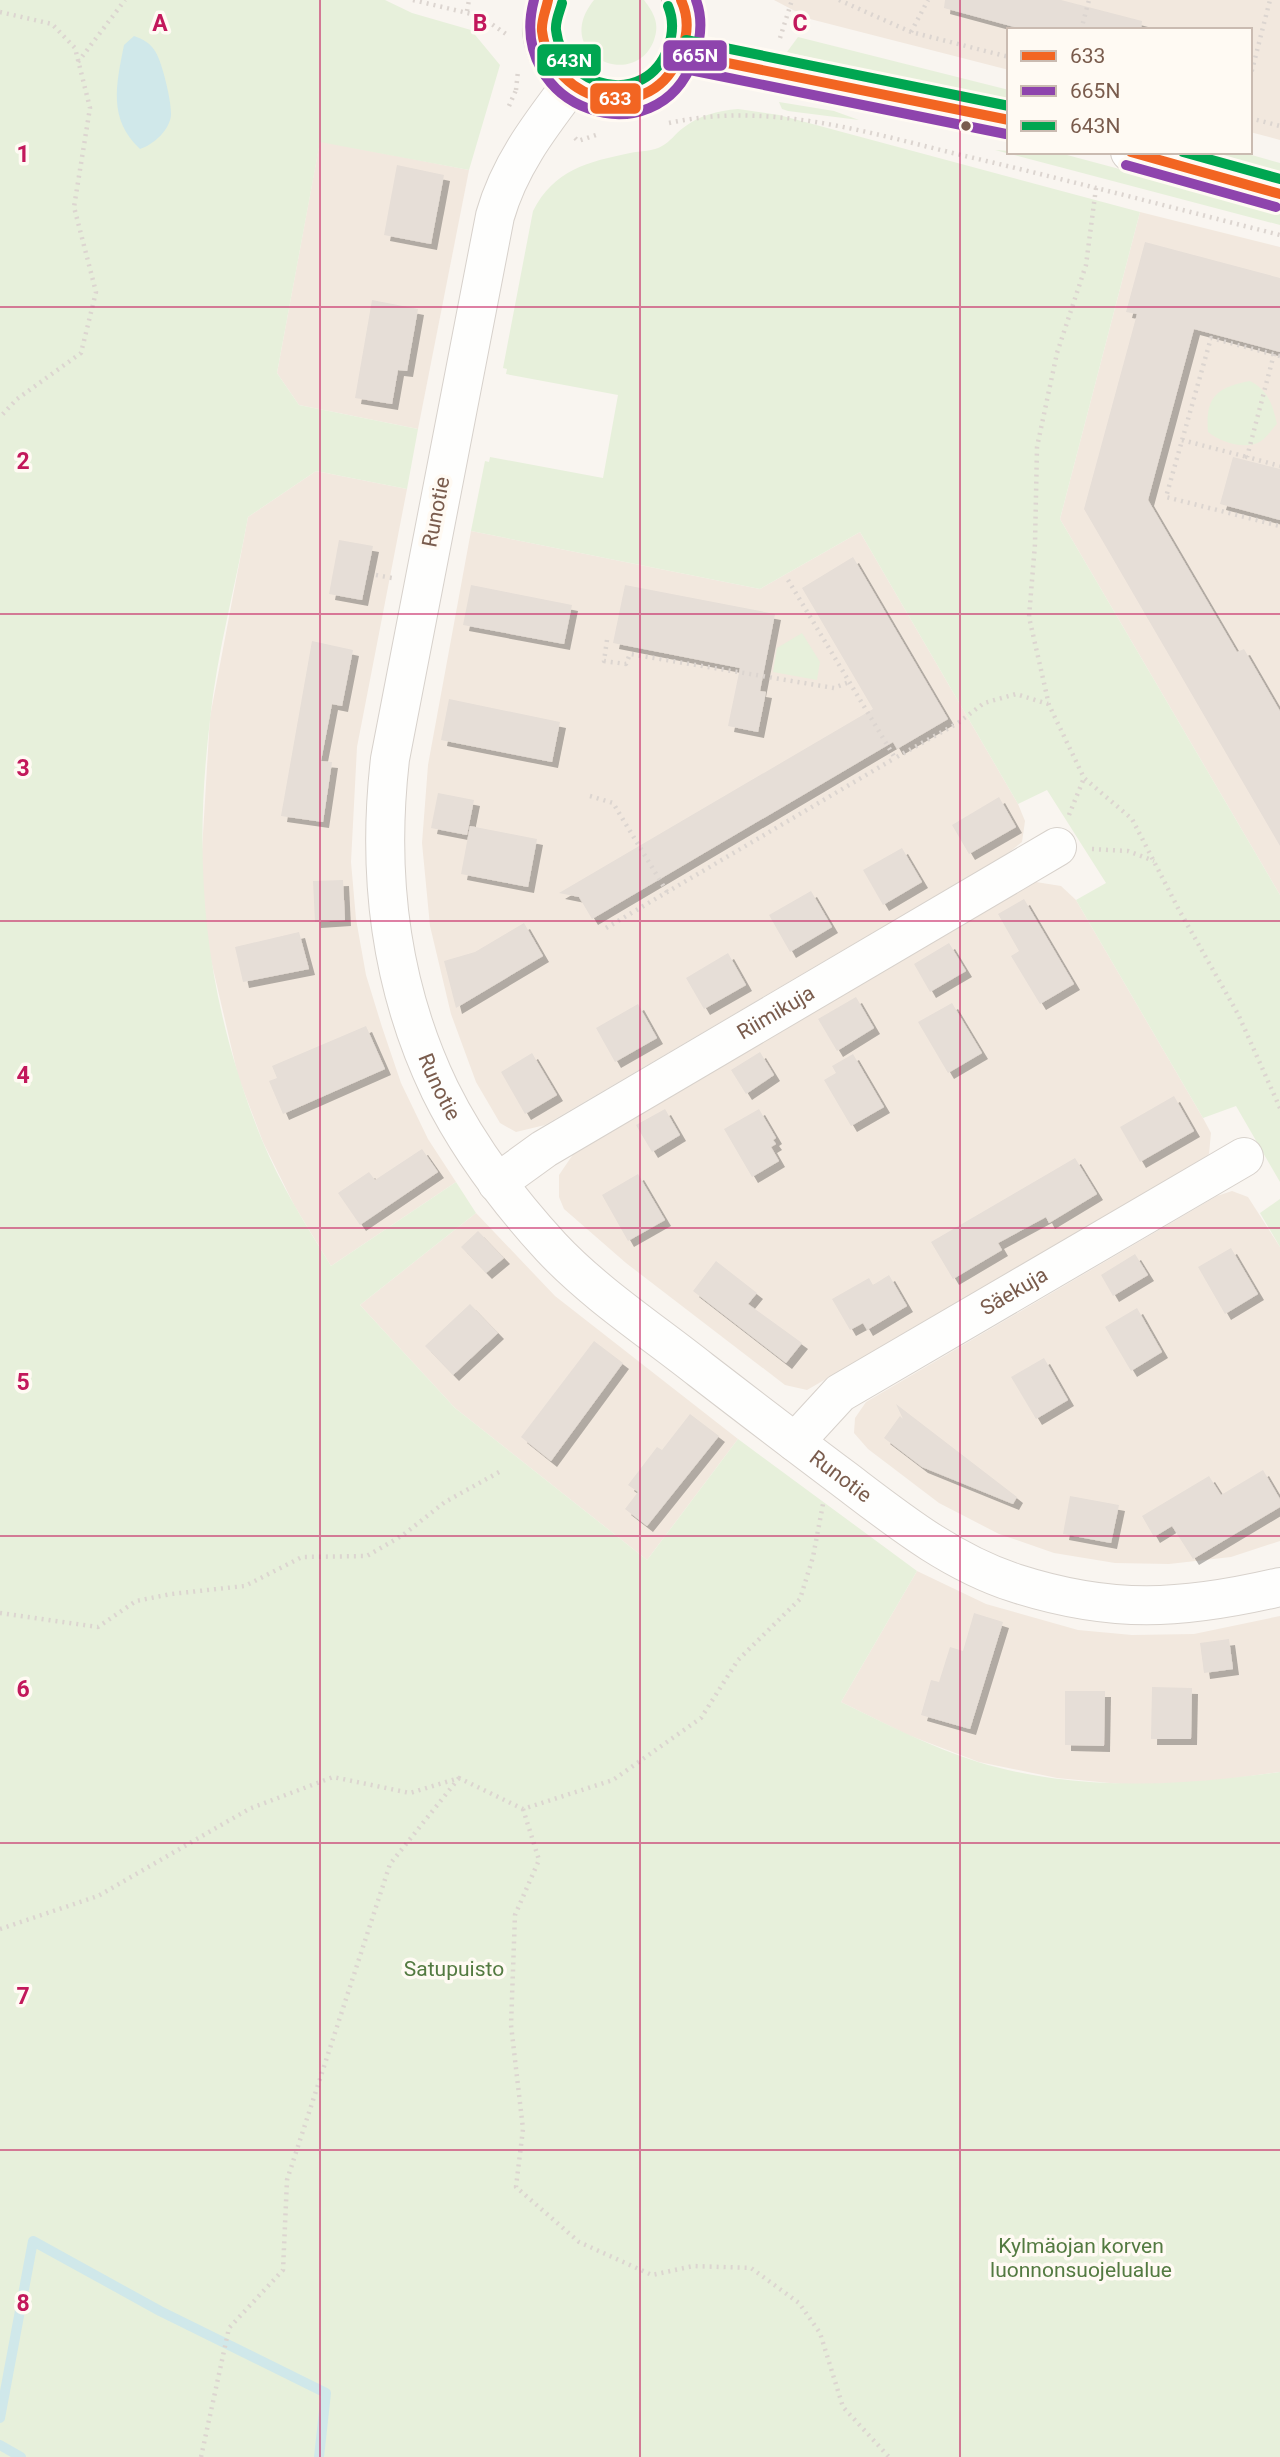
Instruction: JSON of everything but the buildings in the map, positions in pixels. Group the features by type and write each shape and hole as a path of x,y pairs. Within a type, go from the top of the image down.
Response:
{"street":[{"path":"548,0 542,30 559,101 593,98 623,100 645,95 667,79 683,54 687,26 681,0"},
{"path":"683,54 1007,120"},
{"name":"Runotie","path":"559,101 527,144 502,191 490,234 390,759 385,806 387,904 405,992 421,1045 440,1090 463,1132 497,1183 552,1248 795,1443 933,1545 967,1564 1035,1589 1070,1599 1138,1608 1213,1601 1280,1587"},
{"path":"1137,154 1280,194"},
{"name":"Riimikuja","path":"497,1183 544,1149 1057,847"},
{"name":"Säekuja","path":"795,1443 840,1393 1244,1157"}],"path":[{"path":"78,62 125,0"},
{"path":"413,0 467,12 493,22 510,40"},
{"path":"467,12 470,0"},
{"path":"783,27 792,0"},
{"path":"839,0 911,32 1007,56"},
{"path":"911,32 928,0"},
{"path":"1081,28 1088,0"},
{"path":"1252,70 1270,0"},
{"path":"0,12 52,24 75,48 90,108 74,208 96,292 80,353 17,399 0,417"},
{"path":"505,114 516,90 517,61"},
{"path":"516,90 559,101 578,141 606,134"},
{"path":"661,125 693,118 763,114 860,130 1280,235"},
{"path":"1252,119 1280,126"},
{"path":"1096,188 1086,265 1057,353 1037,447 1035,544 1029,617 1049,705 1084,778 1132,819 1179,910 1238,1014 1280,1108"},
{"path":"1280,356 1211,338 1166,497 1280,526"},
{"path":"1247,457 1273,354"},
{"path":"1182,440 1280,466"},
{"path":"788,580 895,758"},
{"path":"607,640 604,661 616,665 626,664 630,654 834,688 849,682"},
{"path":"606,928 958,723 984,703 1016,694 1049,705"},
{"path":"590,796 613,803 667,892"},
{"path":"1057,847 1128,851 1155,861"},
{"path":"0,1613 98,1627 136,1601 171,1594 245,1586 302,1557 367,1556 403,1535 445,1502 501,1471"},
{"path":"0,1929 99,1896 249,1809 332,1777 410,1793 459,1778 523,1809 613,1780 701,1718 738,1660 800,1599 813,1557 823,1503"},
{"path":"201,2457 229,2328 283,2270 287,2180 390,1864 459,1778"},
{"path":"523,1809 539,1860 515,1915 511,2025 523,2129 516,2188 579,2242 652,2275 693,2266 751,2268 799,2303 820,2333 843,2407 889,2457"}],"shaded area":[{"path":"774,0 1280,0 1280,140 1252,133 1252,28 1007,28 1007,69 810,19"},
{"path":"320,141 469,170 418,429 299,405 277,373"},
{"path":"1140,212 1280,247 1280,895 1060,519"},
{"path":"316,471 407,489 357,747 351,862 356,919 366,975 382,1027 401,1083 428,1139 456,1182 331,1266 294,1205 263,1142 238,1076 207,943 201,867 210,717 248,517"},
{"path":"471,531 760,589 860,532 1018,804 1025,821 1022,842 1007,854 545,1125 516,1132 500,1123 476,1082 451,1014 430,926 422,843 428,765"},
{"path":"1036,882 1061,886 1076,900 1203,1118 1211,1133 1209,1154 1192,1167 807,1390 785,1385 626,1263 564,1209 559,1197 559,1175 576,1150"},
{"path":"1232,1191 1248,1197 1280,1247 1280,1541 1231,1557 1169,1564 1115,1563 1054,1553 999,1534 939,1503 868,1449 854,1433 855,1418 866,1402 1217,1196"},
{"path":"476,1213 555,1296 738,1439 647,1560 455,1408 360,1305"},
{"path":"917,1571 986,1604 1078,1630 1132,1635 1194,1634 1280,1616 1280,1772 1207,1782 1131,1785 1057,1778 979,1762 908,1735 841,1702"}],"green space":[{"name":"Satupuisto","path":"0,0 385,0 412,13 471,30 500,65 469,170 320,142 277,373 299,405 418,429 407,489 316,471 248,517 213,695 203,829 208,933 216,985 227,1036 243,1088 277,1172 331,1266 456,1182 476,1213 360,1305 455,1408 647,1560 738,1439 917,1571 841,1702 960,1756 1015,1772 1129,1784 1205,1781 1280,1772 1280,2457 0,2457"},
{"path":"594,0 644,0 653,14 656,29 654,40 644,55 630,63 615,64 600,60 589,50 582,36 583,19"},
{"path":"798,37 1007,89 1007,104 787,52"},
{"path":"779,102 834,111 859,120 788,111 782,109"},
{"path":"738,109 779,115 1140,212 1060,519 1280,895 1280,1182 1236,1106 1203,1118 1076,900 1106,883 1047,790 1018,804 860,532 760,589 471,531 485,461 489,462 490,457 603,478 618,395 506,374 507,369 503,368 533,211 541,197 562,177 586,164 659,148 683,128 702,117"},
{"path":"1010,154 1067,155 1280,212 1280,225"},
{"path":"1198,154 1248,154 1280,163 1280,176"},
{"path":"1250,381 1262,389 1269,399 1277,424 1261,441 1248,445 1226,442 1208,432 1211,402 1221,391"},
{"path":"802,633 820,662 817,680 773,672 777,648"},
{"path":"1280,1199 1280,1247 1260,1213"}],"water":[{"path":"134,36 149,44 158,56 171,109 170,121 164,131 140,149 123,126 117,101 124,45"}],"waterway":[{"path":"0,2418 33,2241 160,2311 326,2393 319,2457"},
{"path":"0,2445 21,2457"}],"transit line":[{"name":"665N","path":"534,0 531,38 542,70 562,94 589,109 619,114 649,108 675,90 694,58 698,44 700,22 696,0"},
{"name":"633","path":"548,0 542,31 550,57 564,77 583,91 605,98 628,99 649,91 668,76 681,52 687,26 681,0"},
{"name":"643N","path":"562,3 556,30 562,50 573,66 589,78 606,84 625,85 642,79 657,67 668,48 672,27 668,6"},
{"name":"643N","path":"686,40 1007,106"},
{"name":"633","path":"683,54 1007,120"},
{"name":"665N","path":"680,68 1006,134"},
{"name":"633","path":"1138,154 1280,194"},
{"name":"643N","path":"1190,154 1280,179"},
{"name":"665N","path":"1126,165 1276,207"}],"park label":[{"name":"Kylmäojan korven luonnonsuojelualue","path":"1081,2258"}]}
